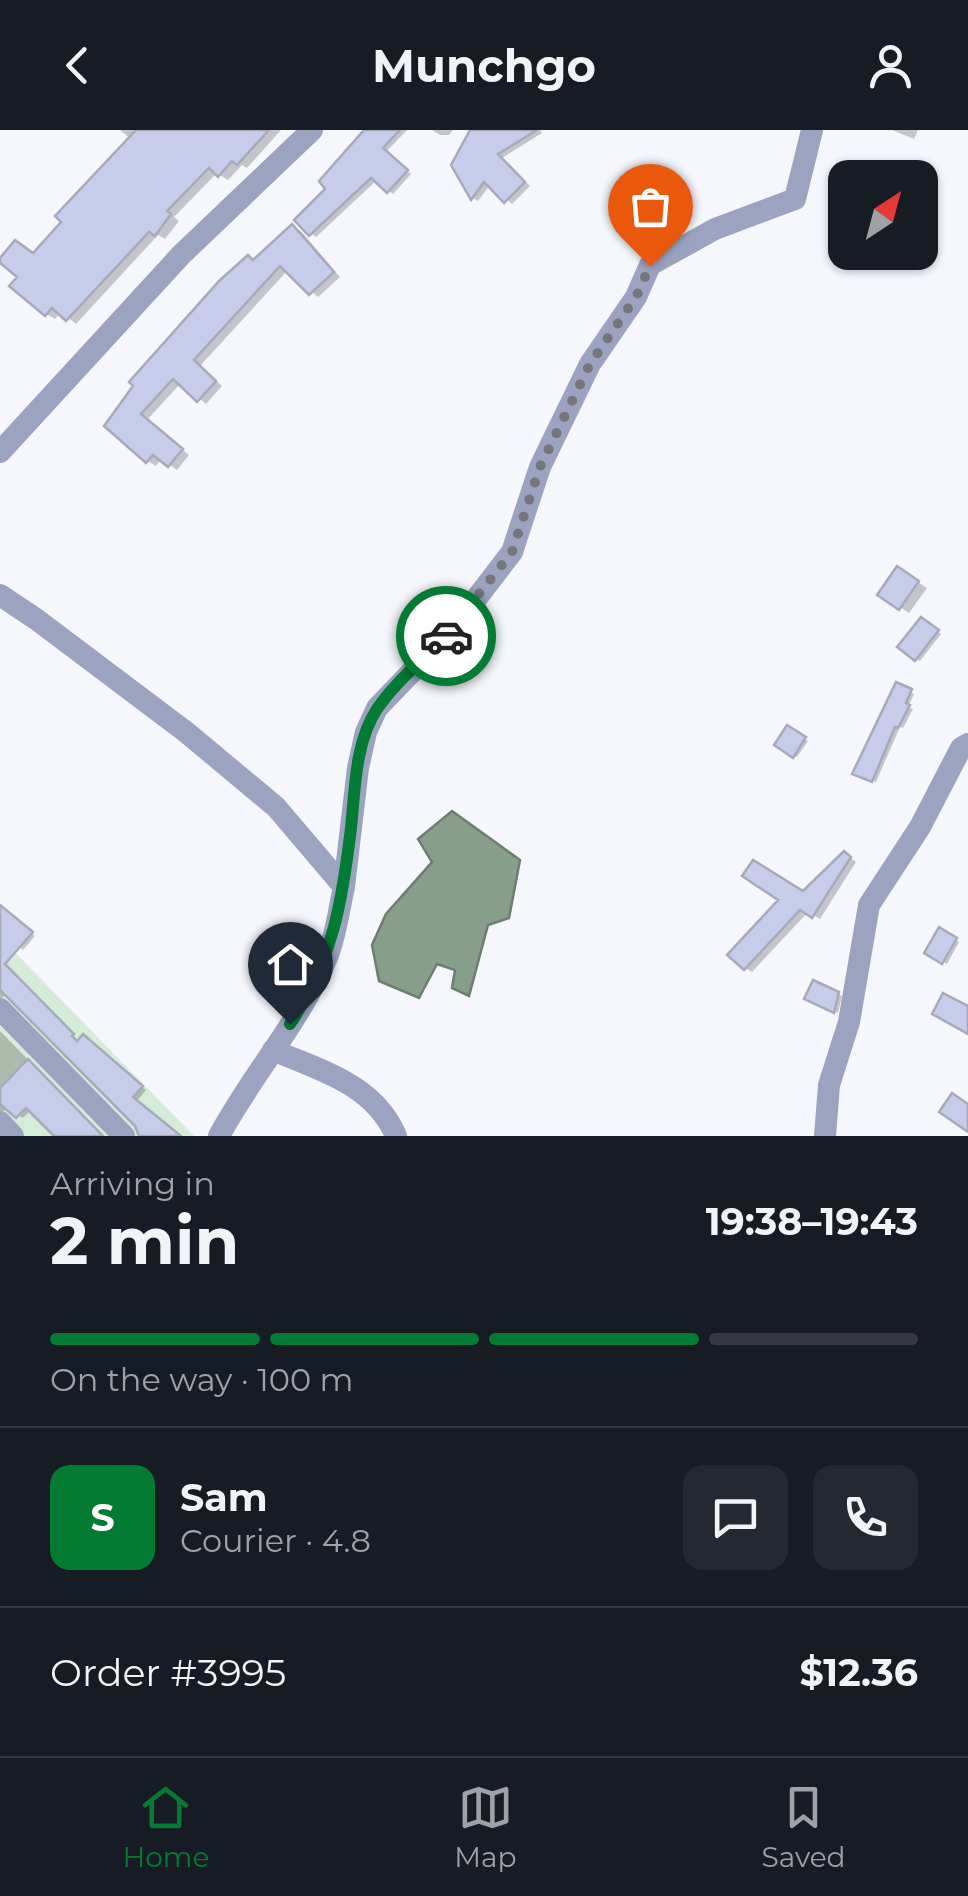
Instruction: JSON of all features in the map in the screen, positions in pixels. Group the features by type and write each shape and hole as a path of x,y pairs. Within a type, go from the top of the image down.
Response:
{"street":[{"path":"0,452 180,255 312,130"},
{"path":"219,1136 308,997 329,952 344,887 358,768 378,708 453,629 512,552 540,467 590,364 636,297 650,266 715,229 795,198 812,130"},
{"path":"0,595 186,732 276,806 344,887"},
{"path":"825,1136 829,1085 849,1022 868,905 920,827 961,748 968,744"},
{"path":"0,1009 124,1136"},
{"path":"273,1050 367,1092 388,1118 396,1136"},
{"path":"0,1122 13,1136"}],"shaded area":[{"path":"452,811 520,860 509,918 488,925 469,996 452,988 455,970 437,964 419,998 379,981 372,945 386,914 432,862 418,839"},
{"path":"0,937 194,1136 0,1136"}],"building":[{"path":"136,130 269,130 237,165 232,161 218,177 209,168 167,211 171,214 155,236 149,232 66,321 52,308 45,316 9,286 17,277 0,263 0,258 15,240 33,253 61,222 55,216"},
{"path":"364,130 400,130 383,148 408,170 387,193 371,178 309,236 294,220 325,189 319,181"},
{"path":"470,130 537,130 498,154 525,182 504,203 484,182 471,200 451,165"},
{"path":"292,224 334,272 309,295 280,266 194,360 216,381 197,402 173,379 141,414 183,449 168,467 153,455 146,463 104,426 133,386 129,382 220,280 248,255 253,260"},
{"path":"897,566 919,581 899,610 877,595"},
{"path":"921,617 939,630 915,661 897,647"},
{"path":"896,682 912,689 906,703 910,705 898,728 895,727 872,782 852,774"},
{"path":"787,725 806,737 793,758 774,745"},
{"path":"844,851 851,857 812,918 800,910 744,970 727,955 778,900 742,876 753,860 803,891"},
{"path":"0,905 33,932 5,964 77,1041 83,1034 143,1086 133,1097 181,1136 139,1136 135,1126 0,990"},
{"path":"939,927 957,938 942,964 924,953"},
{"path":"813,980 839,992 834,1013 804,999"},
{"path":"943,993 968,1006 968,1034 932,1014"},
{"path":"28,1059 103,1136 54,1136 26,1108 16,1118 0,1104 0,1088"},
{"path":"952,1093 968,1104 968,1132 939,1112"}],"way so far":[{"path":"446,636 512,552 540,467 590,364 636,297 650,266"}],"route":[{"path":"290,1024 329,952 344,887 366,732 378,708 446,636"}]}
